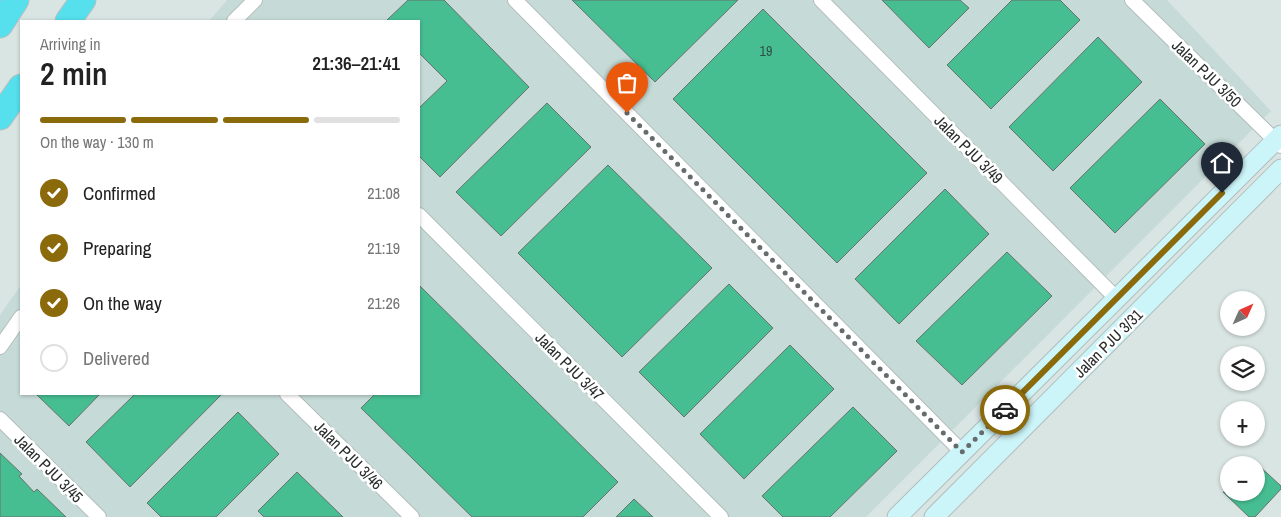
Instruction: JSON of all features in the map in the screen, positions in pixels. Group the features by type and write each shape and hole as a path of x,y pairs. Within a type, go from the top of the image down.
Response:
{"highway":[{"path":"0,25 16,0"},
{"path":"69,20 83,0"},
{"path":"0,117 20,88"}],"street":[{"path":"235,20 255,0"},
{"path":"515,0 962,452"},
{"name":"Jalan PJU 3/49","path":"821,0 1116,299"},
{"name":"Jalan PJU 3/50","path":"1132,0 1279,141"},
{"name":"Jalan PJU 3/31","path":"897,517 1116,299 1279,141"},
{"name":"Jalan PJU 3/31","path":"934,517 1281,169"},
{"name":"Jalan PJU 3/47","path":"420,216 721,517"},
{"path":"0,347 20,318"},
{"name":"Jalan PJU 3/46","path":"287,395 412,517"},
{"name":"Jalan PJU 3/45","path":"0,420 99,517"}],"shaded area":[{"path":"227,0 1167,0 1271,111 866,517 0,517 0,315 20,286 20,395 420,395 420,20 210,20"}],"building":[{"path":"408,0 444,0 529,87 440,177 420,157 420,107 447,81 420,54 420,20 387,20"},
{"path":"572,0 738,0 655,82"},
{"path":"882,0 960,0 969,8 929,48"},
{"path":"1012,0 1060,0 1080,20 991,109 947,65"},
{"path":"763,9 927,173 837,263 673,99"},
{"path":"1098,37 1142,82 1053,171 1009,127"},
{"path":"1160,99 1205,144 1115,233 1070,188"},
{"path":"547,103 591,147 501,236 456,192"},
{"path":"608,165 712,268 622,357 518,253"},
{"path":"945,189 989,234 899,324 855,279"},
{"path":"1007,252 1052,296 962,385 916,341"},
{"path":"729,284 773,328 684,417 639,372"},
{"path":"420,286 618,482 583,517 472,517 361,408 374,395 420,395"},
{"path":"790,345 834,389 744,479 700,434"},
{"path":"37,395 99,395 69,426"},
{"path":"134,395 221,395 130,487 86,442"},
{"path":"853,407 897,451 830,517 783,517 762,496"},
{"path":"238,412 279,454 216,517 161,517 147,503"},
{"path":"0,453 22,474 19,476 34,492 37,489 66,517 0,517"},
{"path":"1265,471 1281,486 1281,489 1255,517 1249,517 1232,501 1265,501"},
{"path":"297,472 343,517 264,517 258,511"},
{"path":"634,499 653,517 616,517"}],"way so far":[{"path":"627,113 962,452 1005,410"}],"route":[{"path":"1005,410 1222,193"}]}
